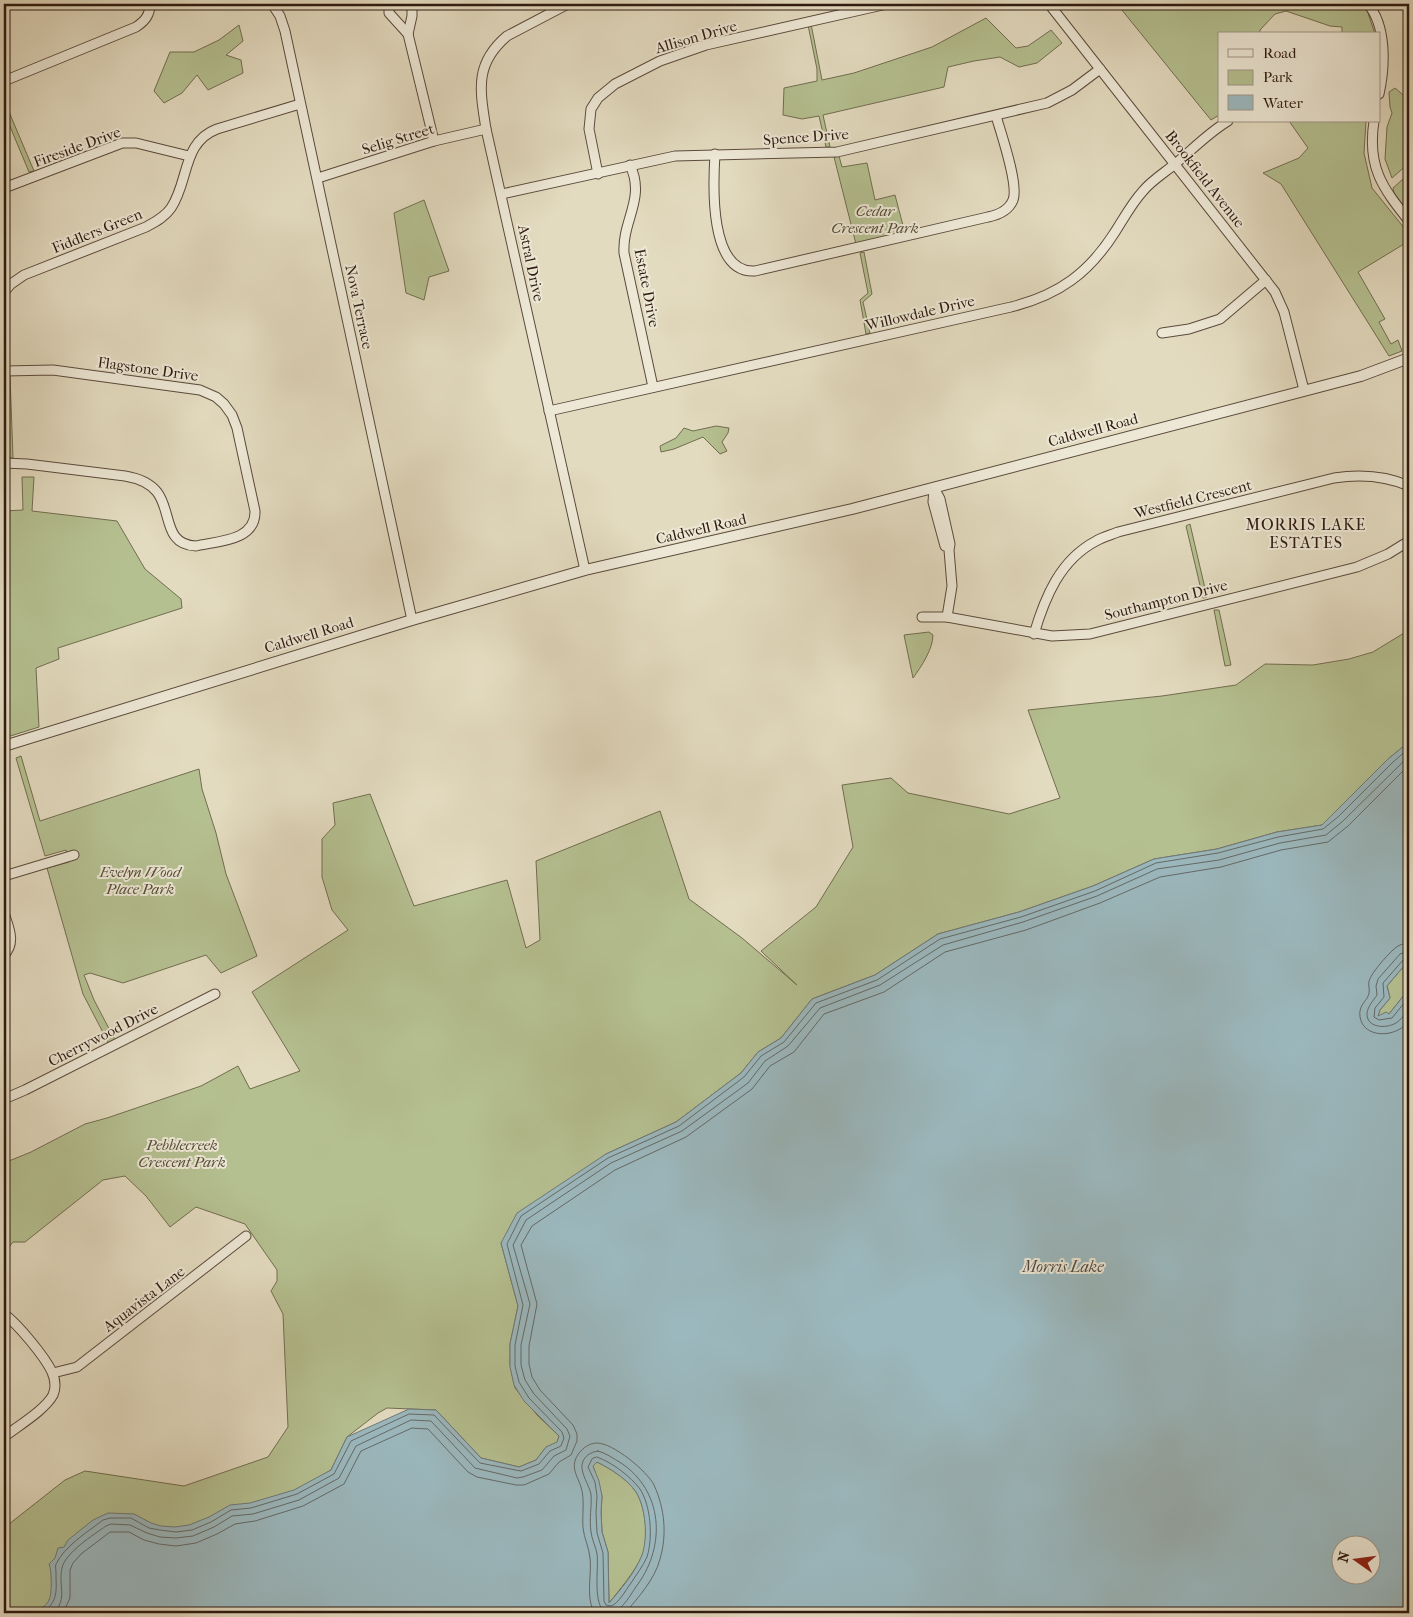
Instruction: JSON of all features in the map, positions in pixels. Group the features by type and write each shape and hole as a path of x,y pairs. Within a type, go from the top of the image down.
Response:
{"street":[{"path":"4,81 136,27 149,14 150,4"},
{"name":"Nova Terrace","path":"272,4 284,27 412,620"},
{"path":"389,4 389,13 408,34"},
{"path":"412,4 412,16 408,34 434,142"},
{"name":"Astral Drive","path":"568,4 507,36 493,51 483,73 480,93 486,129 585,570"},
{"name":"Allison Drive","path":"598,174 589,129 591,109 598,98 615,84 660,62 706,46 887,4"},
{"name":"Brookfield Avenue","path":"1049,4 1275,292 1284,312 1304,390"},
{"path":"1368,4 1372,8 1382,40 1383,63 1380,86"},
{"name":"Spence Drive","path":"502,194 676,156 837,152 996,116 1056,100 1100,69"},
{"name":"Fiddlers Green","path":"4,292 11,284 24,275 146,227 166,214 174,202 190,156 197,142 211,131 300,104"},
{"path":"715,154 714,181 720,237 731,262 741,270 755,271 994,216 1003,211 1012,202 1015,188 996,116"},
{"name":"Willowdale Drive","path":"549,411 1037,300 1063,287 1087,269 1104,248 1144,189 1227,122"},
{"path":"1374,122 1373,151 1376,170 1386,192 1409,221"},
{"name":"Selig Street","path":"318,178 434,142 486,129"},
{"name":"Fireside Drive","path":"4,188 122,142 136,142 190,156"},
{"name":"Estate Drive","path":"630,165 635,176 636,193 635,204 625,236 624,253 653,387"},
{"path":"1162,333 1198,327 1220,319 1266,280"},
{"name":"Caldwell Road","path":"4,746 412,620 585,570 852,509 934,488 1361,376 1409,358"},
{"name":"Flagstone Drive","path":"4,371 53,370 200,390 212,394 226,406 235,422 255,518 252,526 245,534 189,546 173,534 164,504 158,493 141,480 119,475 4,463"},
{"name":"Westfield Crescent","path":"1034,634 1046,597 1060,573 1075,557 1096,541 1118,532 1334,478 1375,476 1395,480 1409,486"},
{"path":"934,488 933,502 945,546 949,550 952,586 947,617"},
{"name":"Southampton Drive","path":"922,617 947,617 1052,636 1090,634 1357,567 1388,554 1409,541"},
{"path":"4,876 74,855"},
{"path":"4,913 11,938 9,948 4,955"},
{"name":"Cherrywood Drive","path":"4,1099 26,1090 113,1044 215,994"},
{"name":"Aquavista Lane","path":"53,1374 77,1367 246,1236"},
{"path":"4,1314 21,1330 53,1374 55,1389 47,1404 4,1437"}],"green space":[{"path":"1117,4 1366,4 1374,32 1342,32 1342,27 1330,26 1286,11 1275,14 1260,32 1218,32 1218,116 1211,120"},
{"path":"986,18 1016,48 1028,46 1051,30 1062,43 1037,63 1019,67 1000,57 948,67 944,87 823,115 830,147 826,147 819,116 802,119 783,115 784,88 817,81 817,69 808,25 811,24 822,80 854,73 932,47"},
{"path":"239,25 243,41 226,55 241,60 243,73 208,90 197,75 182,93 164,103 154,91 170,52 194,52 219,40"},
{"path":"1395,88 1409,100 1409,163 1392,178 1385,159 1387,127 1392,113 1389,92"},
{"path":"4,100 34,171 29,172 4,112"},
{"path":"1290,122 1366,122 1364,153 1372,188 1409,234 1409,251 1404,244 1358,272 1385,319 1379,322 1391,344 1398,340 1402,351 1389,356 1281,184 1263,173 1299,158 1308,148"},
{"name":"Cedar Crescent Park","path":"839,156 842,167 867,163 875,200 895,195 905,233 856,244 834,157"},
{"path":"1403,179 1409,186 1409,213 1394,193 1393,188"},
{"path":"424,200 449,271 429,277 424,300 406,293 394,213"},
{"path":"864,252 872,294 863,302 870,333 866,334 860,300 868,293 860,253"},
{"path":"5,376 10,376 13,458 8,458"},
{"path":"716,426 729,428 722,442 727,451 720,454 703,437 674,449 661,452 660,446 676,438 684,428 693,431"},
{"path":"22,477 34,477 32,511 117,521 145,569 181,599 182,608 58,648 59,659 36,668 39,727 4,738 4,511 23,510"},
{"path":"1190,524 1207,597 1203,598 1186,526"},
{"path":"1214,610 1219,610 1231,665 1225,666"},
{"name":"Pebblecreek Crescent Park","path":"1409,630 1409,742 1388,759 1322,825 1277,832 1217,849 1154,859 1093,886 1019,912 938,934 875,975 812,999 781,1038 758,1052 741,1073 676,1122 606,1154 501,1243 518,1306 510,1344 510,1365 515,1388 537,1415 559,1436 557,1443 546,1447 536,1460 519,1467 481,1458 436,1410 387,1408 347,1437 331,1470 296,1491 74,1566 43,1613 4,1613 4,1528 65,1480 85,1471 184,1486 268,1457 288,1427 283,1314 271,1291 277,1281 277,1270 245,1224 196,1207 170,1227 146,1196 125,1176 103,1180 25,1242 13,1242 4,1253 4,1163 31,1152 85,1124 201,1086 238,1066 250,1089 300,1071 252,992 348,930 332,910 322,877 322,839 335,825 333,803 370,794 414,906 507,880 526,948 540,940 536,861 660,811 689,899 742,938 797,985 761,951 816,907 853,847 842,785 891,778 908,793 1009,814 1060,798 1028,710 1162,696 1236,685 1265,664 1313,665 1349,659 1373,652"},
{"path":"929,632 933,635 929,652 913,678 904,635"},
{"name":"Evelyn Wood Place Park","path":"21,756 40,821 199,769 202,789 216,833 226,874 257,956 221,973 206,955 123,983 90,973 84,975 94,1000 115,1040 109,1044 83,994 47,868 69,862 66,850 45,856 16,758"},
{"path":"1409,960 1409,989 1389,1014 1378,1016 1380,1010 1390,998 1387,986"},
{"path":"597,1462 618,1475 636,1492 642,1506 646,1532 644,1549 639,1562 609,1603 608,1552 602,1532 602,1496 593,1466"}],"water":[{"name":"Morris Lake","path":"1409,742 1409,960 1387,986 1390,998 1380,1010 1378,1016 1386,1012 1389,1014 1409,989 1409,1613 34,1613 45,1606 49,1600 51,1572 49,1564 55,1558 58,1548 64,1547 68,1540 93,1520 108,1513 134,1514 161,1526 189,1525 209,1517 230,1505 250,1503 294,1490 331,1470 347,1437 409,1409 436,1410 481,1458 519,1467 536,1460 546,1447 557,1442 559,1436 524,1401 514,1385 510,1367 510,1344 518,1306 501,1243 517,1213 606,1154 676,1122 741,1073 758,1052 781,1038 812,999 875,975 938,934 1019,912 1093,886 1154,859 1217,849 1277,832 1322,825 1388,759","holes":["597,1462 628,1483 636,1492 642,1506 645,1523 644,1548 639,1562 609,1603 608,1552 602,1532 602,1496 593,1466"]}],"district":[{"name":"MORRIS LAKE ESTATES","path":"1306,533"}]}
